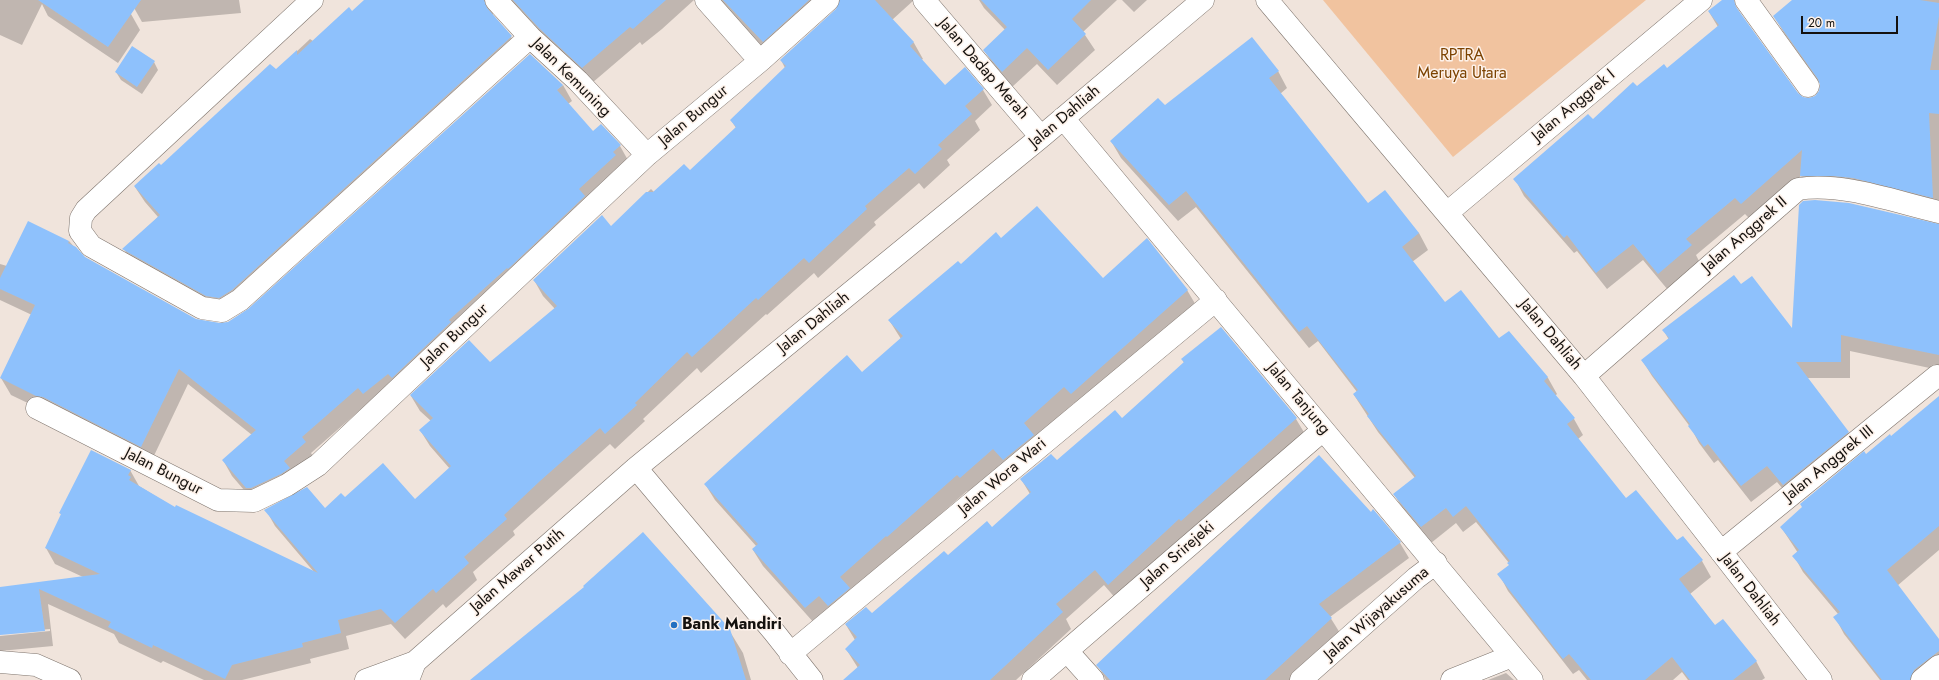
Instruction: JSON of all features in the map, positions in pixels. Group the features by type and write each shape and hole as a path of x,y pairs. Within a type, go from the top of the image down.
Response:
{"street":[{"path":"312,0 86,210 81,218 80,231 91,246 202,308 222,311 240,300 530,37"},
{"name":"Jalan Kemuning","path":"496,0 530,37 578,81 647,155"},
{"path":"706,0 760,61"},
{"name":"Jalan Bungur","path":"36,408 218,500 254,501 287,485 318,465 647,155 760,61 828,0"},
{"name":"Jalan Dadap Merah","path":"924,0 1041,137"},
{"name":"Jalan Dahliah","path":"636,468 1041,137 1203,0"},
{"name":"Jalan Dahliah","path":"1267,0 1584,376 1821,680"},
{"name":"Jalan Anggrek I","path":"1446,213 1701,0"},
{"path":"1746,0 1808,86"},
{"name":"Jalan Tanjung","path":"1063,118 1436,563 1532,680"},
{"name":"Jalan Anggrek II","path":"1584,376 1798,189 1815,186 1835,187 1939,212"},
{"name":"Jalan Wora Wari","path":"790,654 1216,300"},
{"name":"Jalan Anggrek III","path":"1721,552 1937,376"},
{"name":"Jalan Srirejeki","path":"1033,680 1323,430"},
{"path":"636,468 774,632 812,680"},
{"name":"Jalan Mawar Putih","path":"412,671 636,468"},
{"name":"Jalan Wijayakusuma","path":"1301,680 1416,578 1436,563"},
{"path":"1067,651 1093,680"},
{"path":"1452,680 1512,656"},
{"path":"0,662 36,665 70,680"},
{"path":"1922,680 1939,666"},
{"path":"366,680 412,671"}],"green space":[{"name":"RPTRA Meruya Utara","path":"1323,0 1646,0 1453,157"}],"building":[{"path":"38,0 141,0 108,47"},
{"path":"364,0 484,0 487,8 512,36 232,290 219,298 206,296 122,249 160,215 134,186 159,163 161,165 270,64 276,69 297,50 297,55 349,7 352,11"},
{"path":"513,0 666,0 633,29 630,27 582,68 539,28"},
{"path":"723,0 809,0 763,42"},
{"path":"840,0 875,0 914,42 910,46 945,85 965,67 984,89 965,106 972,114 938,145 942,149 915,174 909,168 865,206 867,209 809,263 804,258 758,300 756,298 692,357 687,352 635,403 637,405 605,434 600,428 540,481 504,515 507,519 464,557 469,563 436,593 433,589 395,623 381,609 338,620 341,633 302,643 303,647 232,665 225,679 153,645 152,648 108,627 111,622 39,589 45,631 0,635 0,587 100,574 45,548 61,514 59,513 91,450 131,470 128,475 131,477 129,480 175,507 176,505 318,573 264,510 307,487 325,508 341,493 345,497 383,463 415,499 451,466 419,430 433,418 410,395 469,340 490,362 557,306 533,280 602,215 611,226 646,192 653,192 684,164 690,170 736,127 730,120 786,66 780,60 836,9"},
{"path":"981,0 1091,0 1072,19 1086,34 1048,70 1027,48 1002,72 983,50 1007,27"},
{"path":"1722,0 1734,0 1736,7 1798,93 1803,97 1809,98 1815,96 1819,91 1820,85 1818,79 1773,16 1792,0 1920,0 1939,3 1939,16 1930,70 1939,70 1939,114 1929,113 1933,198 1853,178 1833,176 1800,176 1802,150 1741,204 1735,198 1686,239 1692,245 1658,274 1633,244 1596,273 1567,235 1564,238 1513,179 1588,114 1593,119 1633,82 1637,86 1664,64 1667,68 1719,25 1708,11"},
{"path":"1252,37 1279,71 1269,78 1368,203 1385,190 1419,233 1402,247 1445,302 1461,290 1499,338 1509,331 1548,377 1544,381 1575,418 1567,424 1626,498 1636,490 1677,540 1683,536 1703,560 1679,579 1715,625 1723,619 1757,661 1733,680 1690,680 1672,657 1645,680 1591,680 1569,654 1563,659 1497,574 1509,565 1507,563 1510,561 1466,506 1453,517 1446,508 1421,527 1393,494 1416,476 1367,416 1369,414 1353,394 1358,390 1307,326 1299,332 1186,191 1169,205 1110,141 1158,98 1165,105"},
{"path":"132,46 155,61 137,87 115,72"},
{"path":"530,54 563,85 557,90 593,131 601,124 621,145 613,152 616,155 579,189 585,196 508,269 507,268 449,320 451,322 392,378 388,374 363,394 358,388 302,437 306,442 284,461 290,468 281,474 251,488 246,488 222,460 256,430 179,369 141,447 43,397 36,396 0,378 35,305 0,289 0,278 28,221 69,241 68,243 76,247 85,257 196,319 220,323 228,322 248,309"},
{"path":"1815,200 1849,203 1939,224 1939,355 1841,335 1841,362 1796,362 1849,432 1783,485 1767,466 1741,486 1708,444 1704,447 1688,426 1690,424 1641,360 1669,338 1662,330 1734,275 1741,284 1752,276 1792,328 1799,205 1803,201"},
{"path":"1037,206 1103,278 1147,238 1188,290 1071,394 1064,387 1024,423 1034,435 1003,460 993,449 960,478 957,475 887,537 886,536 840,577 850,588 828,606 819,596 805,608 752,549 758,544 704,484 847,355 862,372 903,336 888,320 958,261 961,264 996,232 1001,238"},
{"path":"1221,327 1297,418 1181,521 1179,519 1108,585 1095,570 1056,604 1063,612 990,680 843,680 860,665 845,649 857,637 845,624 866,607 872,613 944,551 948,555 987,521 992,527 1031,492 1020,479 1051,454 1057,460 1115,410 1122,418 1184,362 1181,359"},
{"path":"1939,396 1939,526 1887,570 1939,639 1939,651 1914,670 1910,680 1882,680 1833,617 1840,612 1792,556 1799,550 1780,527 1802,507 1800,504 1864,451 1866,454 1890,434 1891,436"},
{"path":"1319,455 1371,512 1373,509 1401,542 1319,604 1332,618 1265,680 1110,680 1096,665"},
{"path":"643,532 730,629 746,680 470,680 584,587 583,586"}],"place":[{"name":"Bank Mandiri","path":"674,625"}]}
